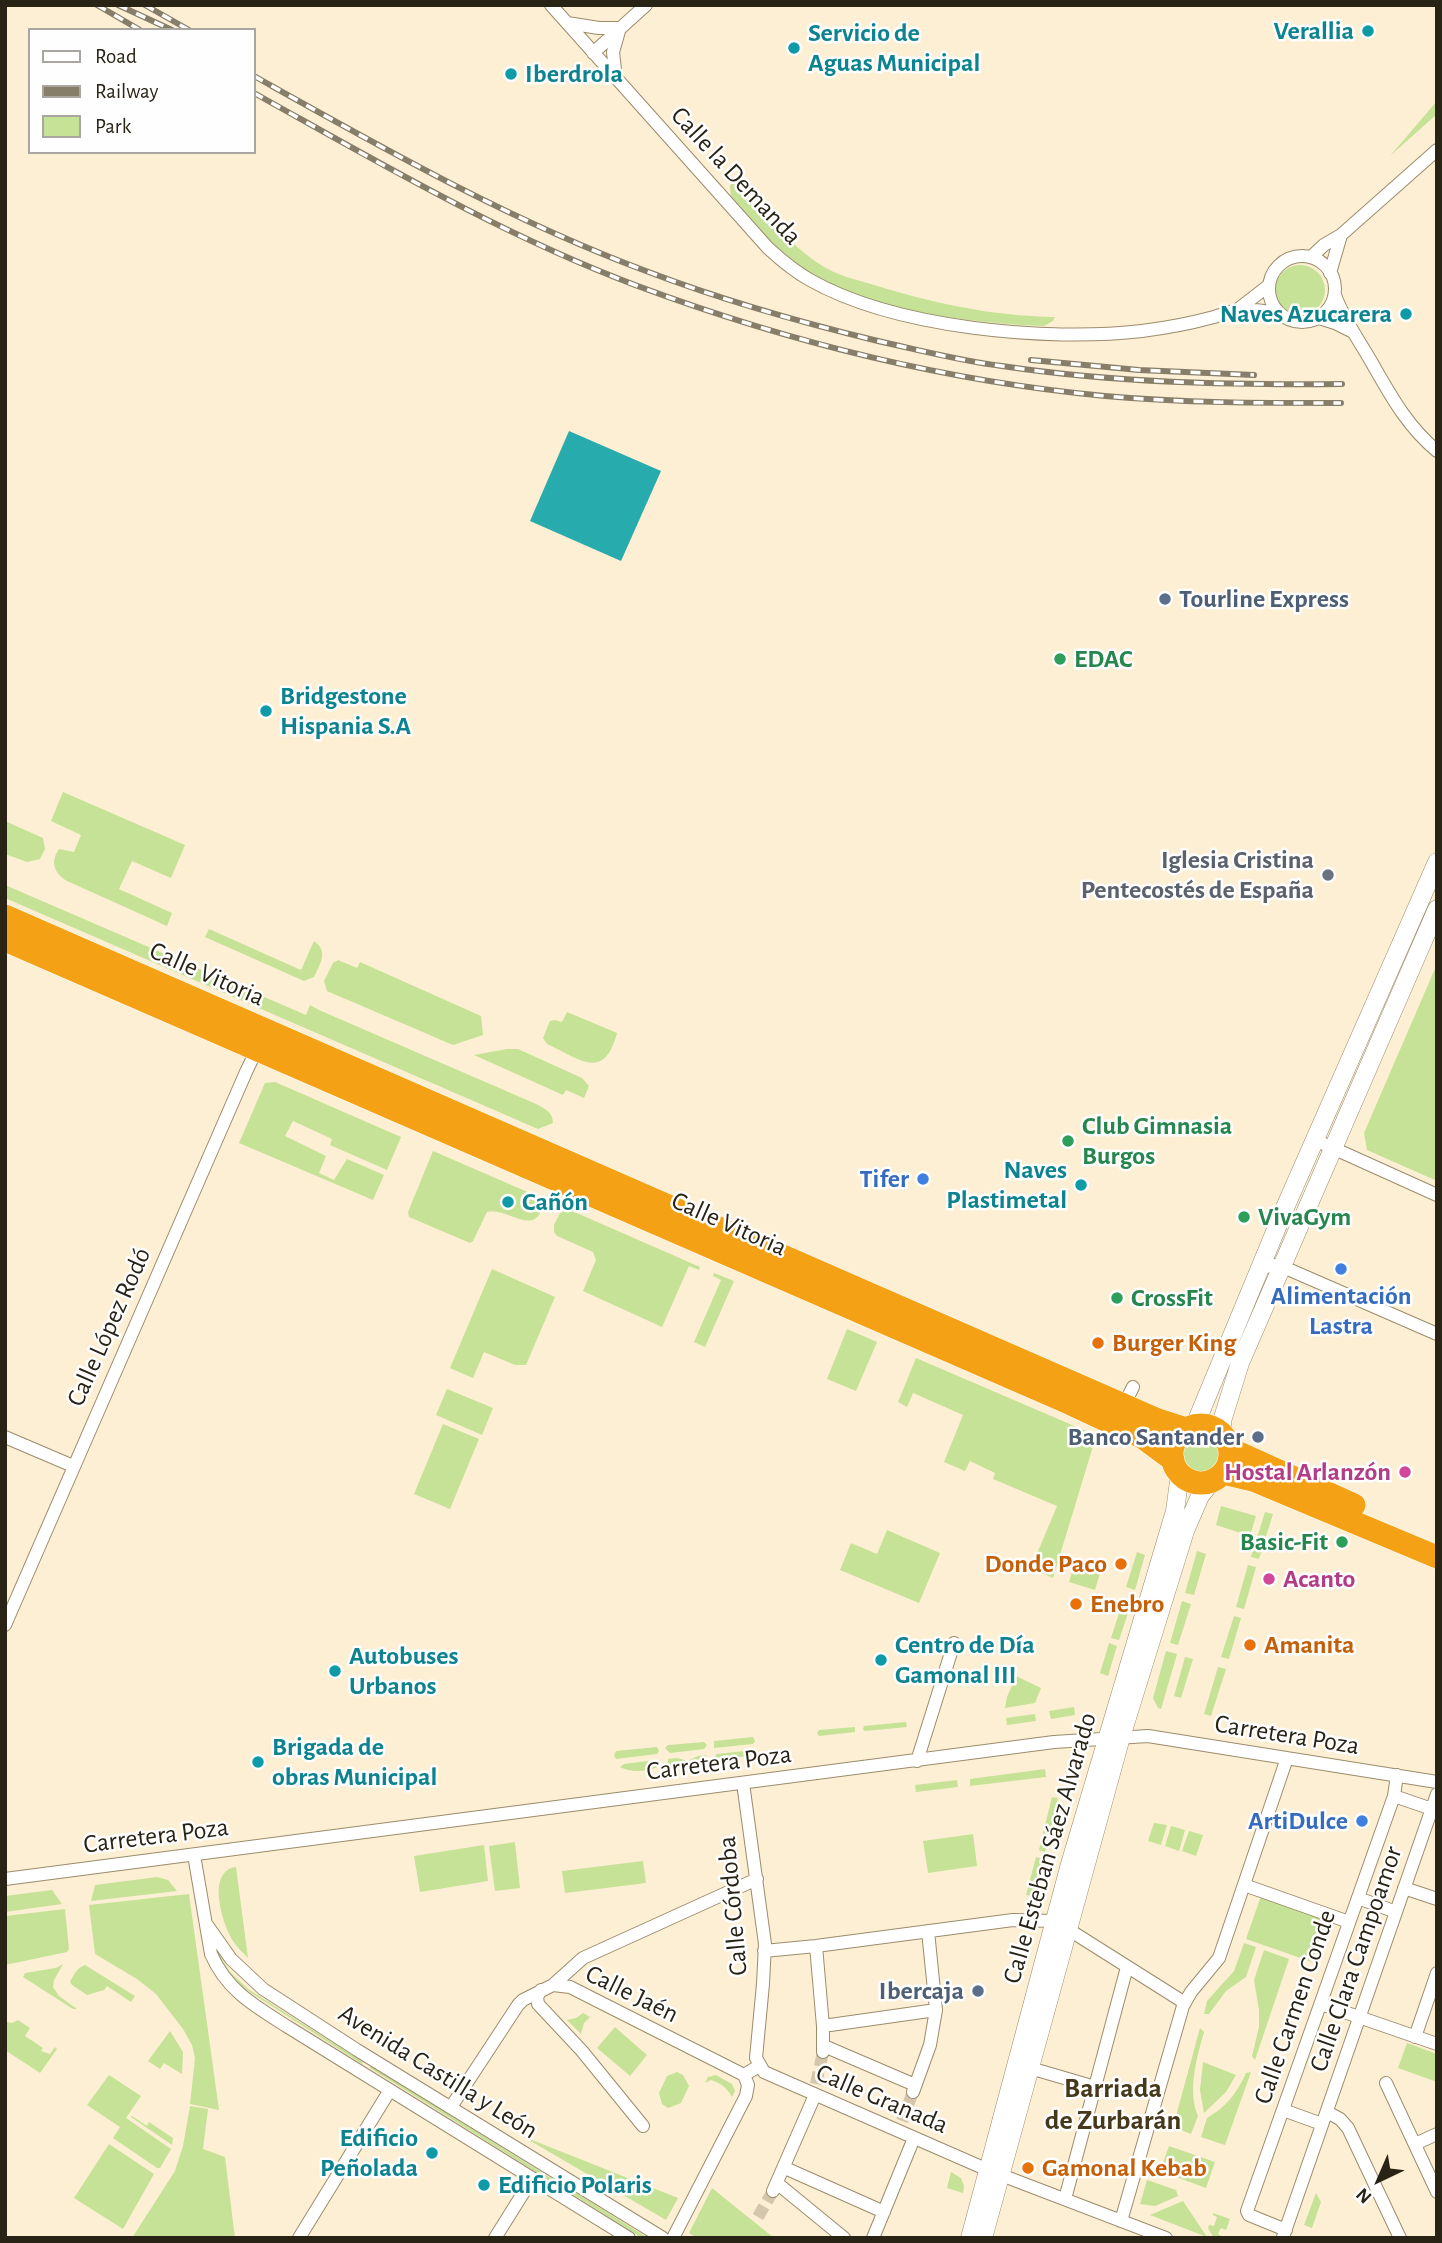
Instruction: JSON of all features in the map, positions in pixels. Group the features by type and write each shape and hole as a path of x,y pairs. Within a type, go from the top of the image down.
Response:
{"highway":[{"name":"Calle Vitoria","path":"5,916 1158,1420 1191,1427"},
{"name":"Calle Vitoria","path":"5,940 1069,1403 1142,1437 1177,1467"},
{"path":"238,1018 257,1049"},
{"path":"1437,1542 1275,1471 1226,1441 1215,1428 1205,1425 1191,1427 1174,1443 1172,1451 1177,1467 1195,1482 1218,1477 1253,1480 1437,1557"},
{"path":"1218,1477 1229,1462 1226,1441"}],"main road":[{"path":"1226,1441 1222,1421 1240,1363 1332,1148 1410,948 1437,862"},
{"path":"1191,1427 1204,1409 1219,1365 1315,1140 1410,948 1437,909"},
{"name":"Calle Esteban Sáez Alvarado","path":"983,2238 994,2172 1175,1511 1177,1467"},
{"name":"Calle Esteban Sáez Alvarado","path":"1114,1737 1185,1531 1200,1496 1218,1477"},
{"name":"Calle Esteban Sáez Alvarado","path":"970,2238 1030,2068 1061,1925"}],"street":[{"name":"Calle la Demanda","path":"551,5 768,248 799,274 845,296 929,320 1033,333 1139,331 1203,320 1237,310 1278,313"},
{"path":"593,52 646,5"},
{"path":"567,23 597,28 621,28"},
{"path":"616,78 613,52 621,28"},
{"path":"1311,257 1341,235 1437,150"},
{"path":"1330,273 1341,235"},
{"path":"1335,295 1329,308 1319,318 1304,323 1294,322 1278,313 1272,305 1268,286 1274,271 1286,260 1294,257 1311,257 1325,266 1334,281 1340,309 1407,422 1437,451"},
{"name":"Calle la Demanda","path":"1237,310 1268,286"},
{"path":"1319,318 1353,332"},
{"name":"Calle Vitoria","path":"257,1049 267,1043 276,1045 348,1074 386,1082"},
{"name":"Calle López Rodó","path":"5,1625 257,1049"},
{"path":"1315,1140 1437,1195"},
{"path":"1260,1269 1273,1265 1281,1266 1437,1334"},
{"path":"5,1437 73,1466"},
{"path":"917,1761 954,1643"},
{"name":"Carretera Poza","path":"5,1879 1054,1742 1114,1737 1154,1737 1437,1782"},
{"path":"1121,2221 1185,2003 1194,1987 1219,1958 1287,1758"},
{"name":"Calle Carmen Conde","path":"1284,2234 1249,2215 1247,2211 1394,1796 1397,1775"},
{"name":"Calle Córdoba","path":"743,1783 764,1951 756,2058 759,2067"},
{"name":"Calle Clara Campoamor","path":"1284,2234 1404,1888 1433,1813 1437,1794"},
{"path":"1394,1796 1433,1813"},
{"name":"Avenida Castilla y León","path":"194,1854 207,1924 207,1938 217,1968 238,1993 629,2238"},
{"path":"643,2126 582,2051 538,2004 537,1997 583,1958 757,1879"},
{"path":"1244,1885 1349,1922"},
{"path":"1404,1888 1437,1899"},
{"path":"1357,1898 1396,1912"},
{"path":"764,1951 1013,1920 1061,1925 1185,2003"},
{"name":"Avenida Castilla y León","path":"207,1924 231,1959 263,1989 663,2238"},
{"path":"816,1946 824,2026 823,2049 914,2088 929,2045 936,2010 928,1931"},
{"path":"1065,2199 1127,1967"},
{"path":"1415,2037 1437,1973"},
{"name":"Calle Jaén","path":"547,1988 570,1987 744,2075"},
{"path":"451,2107 514,2010 523,2000 547,1988"},
{"path":"1321,2004 1437,2044"},
{"path":"824,2026 936,2010"},
{"path":"673,2238 746,2096 748,2085 744,2075 759,2067"},
{"name":"Calle Granada","path":"759,2067 769,2075 900,2126 914,2138 994,2172 1166,2238"},
{"path":"1030,2068 1095,2087"},
{"path":"1386,2083 1437,2192"},
{"path":"299,2238 390,2090"},
{"path":"814,2091 776,2187 844,2238"},
{"path":"1283,2109 1340,2119 1348,2128 1400,2238"},
{"path":"1415,2144 1437,2134"},
{"path":"873,2238 914,2138"},
{"path":"785,2168 884,2211"},
{"path":"495,2238 532,2179"}],"green space":[{"path":"1437,101 1437,114 1390,156"},
{"path":"734,179 786,236 821,265 833,271 939,303 1008,314 1055,317 1044,326 952,318 887,304 827,283 792,260 756,225 731,196 730,186"},
{"path":"1300,265 1317,273 1325,290 1317,307 1300,315 1283,307 1275,290 1283,273"},
{"path":"63,792 185,845 171,878 132,861 119,889 172,913 167,926 67,881 59,874 54,863 56,854 59,849 74,852 81,835 51,821"},
{"path":"5,821 43,838 45,849 40,859 27,862 5,854"},
{"path":"5,885 306,1015 310,1005 536,1104 550,1113 553,1123 538,1129 5,898"},
{"path":"209,929 301,970 314,941 321,949 321,963 314,977 304,981 205,937"},
{"path":"338,960 357,968 360,962 481,1016 483,1035 453,1045 327,991 324,981 333,963"},
{"path":"1437,964 1437,1181 1367,1150 1364,1133"},
{"path":"567,1012 617,1033 605,1058 598,1062 580,1060 547,1044 543,1038 550,1021 562,1022"},
{"path":"518,1049 582,1078 589,1086 584,1098 566,1090 563,1095 474,1055"},
{"path":"275,1082 401,1137 387,1170 330,1145 332,1139 293,1121 285,1136 326,1156 319,1173 334,1180 347,1159 384,1175 373,1200 239,1143 265,1083"},
{"path":"433,1151 546,1200 540,1213 529,1221 494,1211 487,1212 470,1243 409,1217 408,1212"},
{"path":"563,1207 700,1267 699,1270 689,1266 662,1327 583,1291 596,1260 593,1252 557,1236 554,1232 554,1225"},
{"path":"492,1269 555,1297 526,1365 515,1365 484,1352 473,1378 450,1368"},
{"path":"714,1273 734,1281 705,1347 694,1342 721,1280 713,1276"},
{"path":"847,1329 877,1342 856,1391 827,1379"},
{"path":"916,1358 1086,1431 1086,1439 1094,1443 1053,1578 1031,1568 1057,1506 993,1479 995,1473 970,1461 965,1471 944,1462 963,1415 913,1393 907,1407 898,1402"},
{"path":"447,1389 493,1408 482,1435 436,1415"},
{"path":"443,1424 479,1439 450,1509 414,1494"},
{"path":"1201,1436 1214,1442 1220,1455 1214,1468 1201,1474 1188,1468 1182,1455 1188,1442"},
{"path":"1221,1506 1256,1516 1250,1536 1216,1525"},
{"path":"1265,1512 1273,1514 1259,1559 1251,1557"},
{"path":"887,1530 940,1553 919,1603 840,1570 851,1543 877,1554"},
{"path":"1197,1551 1206,1554 1194,1595 1185,1593"},
{"path":"1137,1552 1145,1555 1135,1590 1126,1587"},
{"path":"1074,1565 1100,1573 1095,1590 1069,1582"},
{"path":"1248,1565 1256,1567 1244,1609 1236,1607"},
{"path":"1182,1601 1191,1604 1178,1645 1170,1643"},
{"path":"1121,1607 1129,1610 1119,1640 1111,1638"},
{"path":"1234,1616 1241,1618 1229,1659 1221,1657"},
{"path":"1109,1643 1117,1646 1108,1676 1100,1673"},
{"path":"1166,1651 1177,1654 1161,1709 1153,1698"},
{"path":"1185,1657 1193,1659 1181,1698 1174,1696"},
{"path":"1218,1667 1226,1669 1211,1716 1204,1714"},
{"path":"1016,1676 1041,1688 1035,1703 1005,1708 1007,1697"},
{"path":"1074,1707 1075,1715 1051,1719 1049,1711"},
{"path":"1035,1714 1036,1721 1007,1725 1006,1718"},
{"path":"906,1722 907,1727 863,1729 864,1726"},
{"path":"855,1727 855,1732 819,1736 817,1733 819,1730"},
{"path":"753,1737 753,1744 714,1748 714,1741"},
{"path":"704,1742 707,1745 704,1749 670,1753 665,1748 668,1745"},
{"path":"657,1747 657,1754 616,1759 614,1756 616,1751"},
{"path":"753,1750 755,1755 717,1760 715,1756 717,1754"},
{"path":"706,1755 707,1762 667,1767 668,1759 688,1761"},
{"path":"656,1760 661,1765 646,1770 635,1771 620,1767 624,1764"},
{"path":"1045,1769 1046,1777 970,1786 970,1779"},
{"path":"957,1780 958,1787 916,1792 915,1785"},
{"path":"1052,1797 1058,1798 1045,1852 1039,1850"},
{"path":"1154,1823 1167,1825 1161,1845 1148,1841"},
{"path":"1171,1826 1185,1830 1179,1851 1165,1846"},
{"path":"1189,1831 1203,1835 1196,1856 1182,1851"},
{"path":"973,1834 977,1866 928,1873 923,1841"},
{"path":"515,1842 520,1888 495,1891 489,1846"},
{"path":"484,1845 488,1881 420,1892 414,1856"},
{"path":"1036,1857 1043,1859 1033,1896 1026,1895"},
{"path":"643,1861 646,1883 565,1893 562,1871"},
{"path":"236,1867 248,1958 229,1933 219,1899 221,1878"},
{"path":"157,1877 168,1880 177,1891 91,1901 95,1885"},
{"path":"52,1890 62,1904 5,1912 5,1896"},
{"path":"189,1894 219,2110 190,2104 195,2058 192,2045 156,1994 137,1979 95,1954 89,1905"},
{"path":"1261,1896 1327,1920 1312,1962 1246,1939"},
{"path":"65,1909 69,1949 67,1952 5,1965 5,1916"},
{"path":"212,1936 230,1972 248,1989 363,2062 362,2064 242,1987 220,1962"},
{"path":"1244,1943 1256,1947 1246,1977 1226,1991 1209,2014 1204,2014 1207,2001 1234,1971"},
{"path":"1264,1950 1289,1959 1255,2060 1252,2056 1259,2027 1259,2010 1254,1980"},
{"path":"63,1964 53,1987 59,1996 77,2009 23,1977 25,1973 56,1968"},
{"path":"85,1965 135,1996 131,2002 107,1986 104,1990 87,1995 72,1985 70,1982 74,1974"},
{"path":"583,2013 590,2017 584,2023 581,2034 567,2020"},
{"path":"18,2020 30,2028 25,2036 43,2048 41,2051 50,2054 55,2047 57,2049 40,2073 5,2050 5,2025"},
{"path":"615,2027 647,2055 630,2076 597,2048"},
{"path":"1200,2028 1204,2032 1193,2085 1198,2116 1191,2134 1173,2127"},
{"path":"170,2031 183,2052 182,2074 164,2063 160,2069 148,2061"},
{"path":"1407,2043 1437,2054 1437,2082 1398,2068"},
{"path":"1203,2062 1236,2075 1226,2092 1204,2113 1200,2090"},
{"path":"371,2066 562,2185 560,2187 370,2068"},
{"path":"677,2072 683,2075 689,2086 681,2103 668,2108 662,2104 659,2093 667,2076"},
{"path":"1251,2072 1225,2145 1201,2137 1207,2118 1225,2104 1235,2093 1246,2073"},
{"path":"109,2075 141,2096 126,2118 171,2149 160,2168 113,2138 120,2127 87,2105"},
{"path":"716,2075 732,2084 735,2091 732,2097 726,2088 718,2083 711,2080 705,2083 708,2077"},
{"path":"190,2106 208,2109 203,2149 225,2157 235,2238 132,2238 175,2171 183,2146"},
{"path":"131,2117 147,2126 149,2122 173,2138 172,2145"},
{"path":"522,2136 678,2198 666,2220"},
{"path":"109,2144 154,2174 123,2229 74,2198"},
{"path":"1169,2146 1215,2162 1206,2188 1160,2171"},
{"path":"951,2172 961,2178 963,2193 947,2188"},
{"path":"1147,2180 1176,2190 1178,2196 1155,2206 1140,2204"},
{"path":"712,2188 774,2238 697,2238 689,2233"},
{"path":"570,2189 648,2238 642,2238 569,2192"},
{"path":"1316,2193 1321,2202 1312,2228 1304,2225"},
{"path":"1183,2201 1207,2237 1150,2215"},
{"path":"1213,2213 1230,2219 1226,2230 1221,2228 1218,2234 1224,2238 1214,2238 1208,2228 1209,2225 1214,2226 1217,2217"}],"water":[{"path":"569,431 661,471 621,561 530,521"}],"tunnel":[{"path":"816,2084 823,2052"},
{"path":"902,2121 913,2092"},
{"path":"758,2217 773,2191"}],"railway":[{"path":"97,5 137,28"},
{"path":"118,5 168,28"},
{"path":"145,5 185,28"},
{"path":"256,77 446,181 545,229 675,282 790,318 940,355 1045,372 1172,382 1342,384"},
{"path":"256,94 394,171 537,244 635,285 807,341 985,380 1105,396 1252,403 1341,403"},
{"path":"1031,360 1139,370 1254,375"}],"place":[{"name":"Verallia","path":"1368,31"},
{"name":"Servicio de Aguas Municipal","path":"794,48"},
{"name":"Iberdrola","path":"511,74"},
{"name":"Naves Azucarera","path":"1406,314"},
{"name":"Tourline Express","path":"1165,599"},
{"name":"EDAC","path":"1060,659"},
{"name":"Bridgestone Hispania S.A","path":"266,711"},
{"name":"Iglesia Cristina Pentecostés de España","path":"1328,875"},
{"name":"Club Gimnasia Burgos","path":"1068,1141"},
{"name":"Tifer","path":"923,1179"},
{"name":"Naves Plastimetal","path":"1081,1185"},
{"name":"Cañón","path":"508,1202"},
{"name":"VivaGym","path":"1244,1217"},
{"name":"Alimentación Lastra","path":"1341,1269"},
{"name":"CrossFit","path":"1117,1298"},
{"name":"Burger King","path":"1098,1343"},
{"name":"Banco Santander","path":"1258,1437"},
{"name":"Hostal Arlanzón","path":"1405,1472"},
{"name":"Basic-Fit","path":"1342,1542"},
{"name":"Donde Paco","path":"1121,1564"},
{"name":"Acanto","path":"1269,1579"},
{"name":"Enebro","path":"1076,1604"},
{"name":"Amanita","path":"1250,1645"},
{"name":"Centro de Día Gamonal III","path":"881,1660"},
{"name":"Autobuses Urbanos","path":"335,1671"},
{"name":"Brigada de obras Municipal","path":"258,1762"},
{"name":"ArtiDulce","path":"1362,1821"},
{"name":"Ibercaja","path":"978,1991"},
{"name":"Edificio Peñolada","path":"432,2153"},
{"name":"Gamonal Kebab","path":"1028,2168"},
{"name":"Edificio Polaris","path":"484,2185"}],"district":[{"name":"Barriada de Zurbarán","path":"1113,2105"}]}
